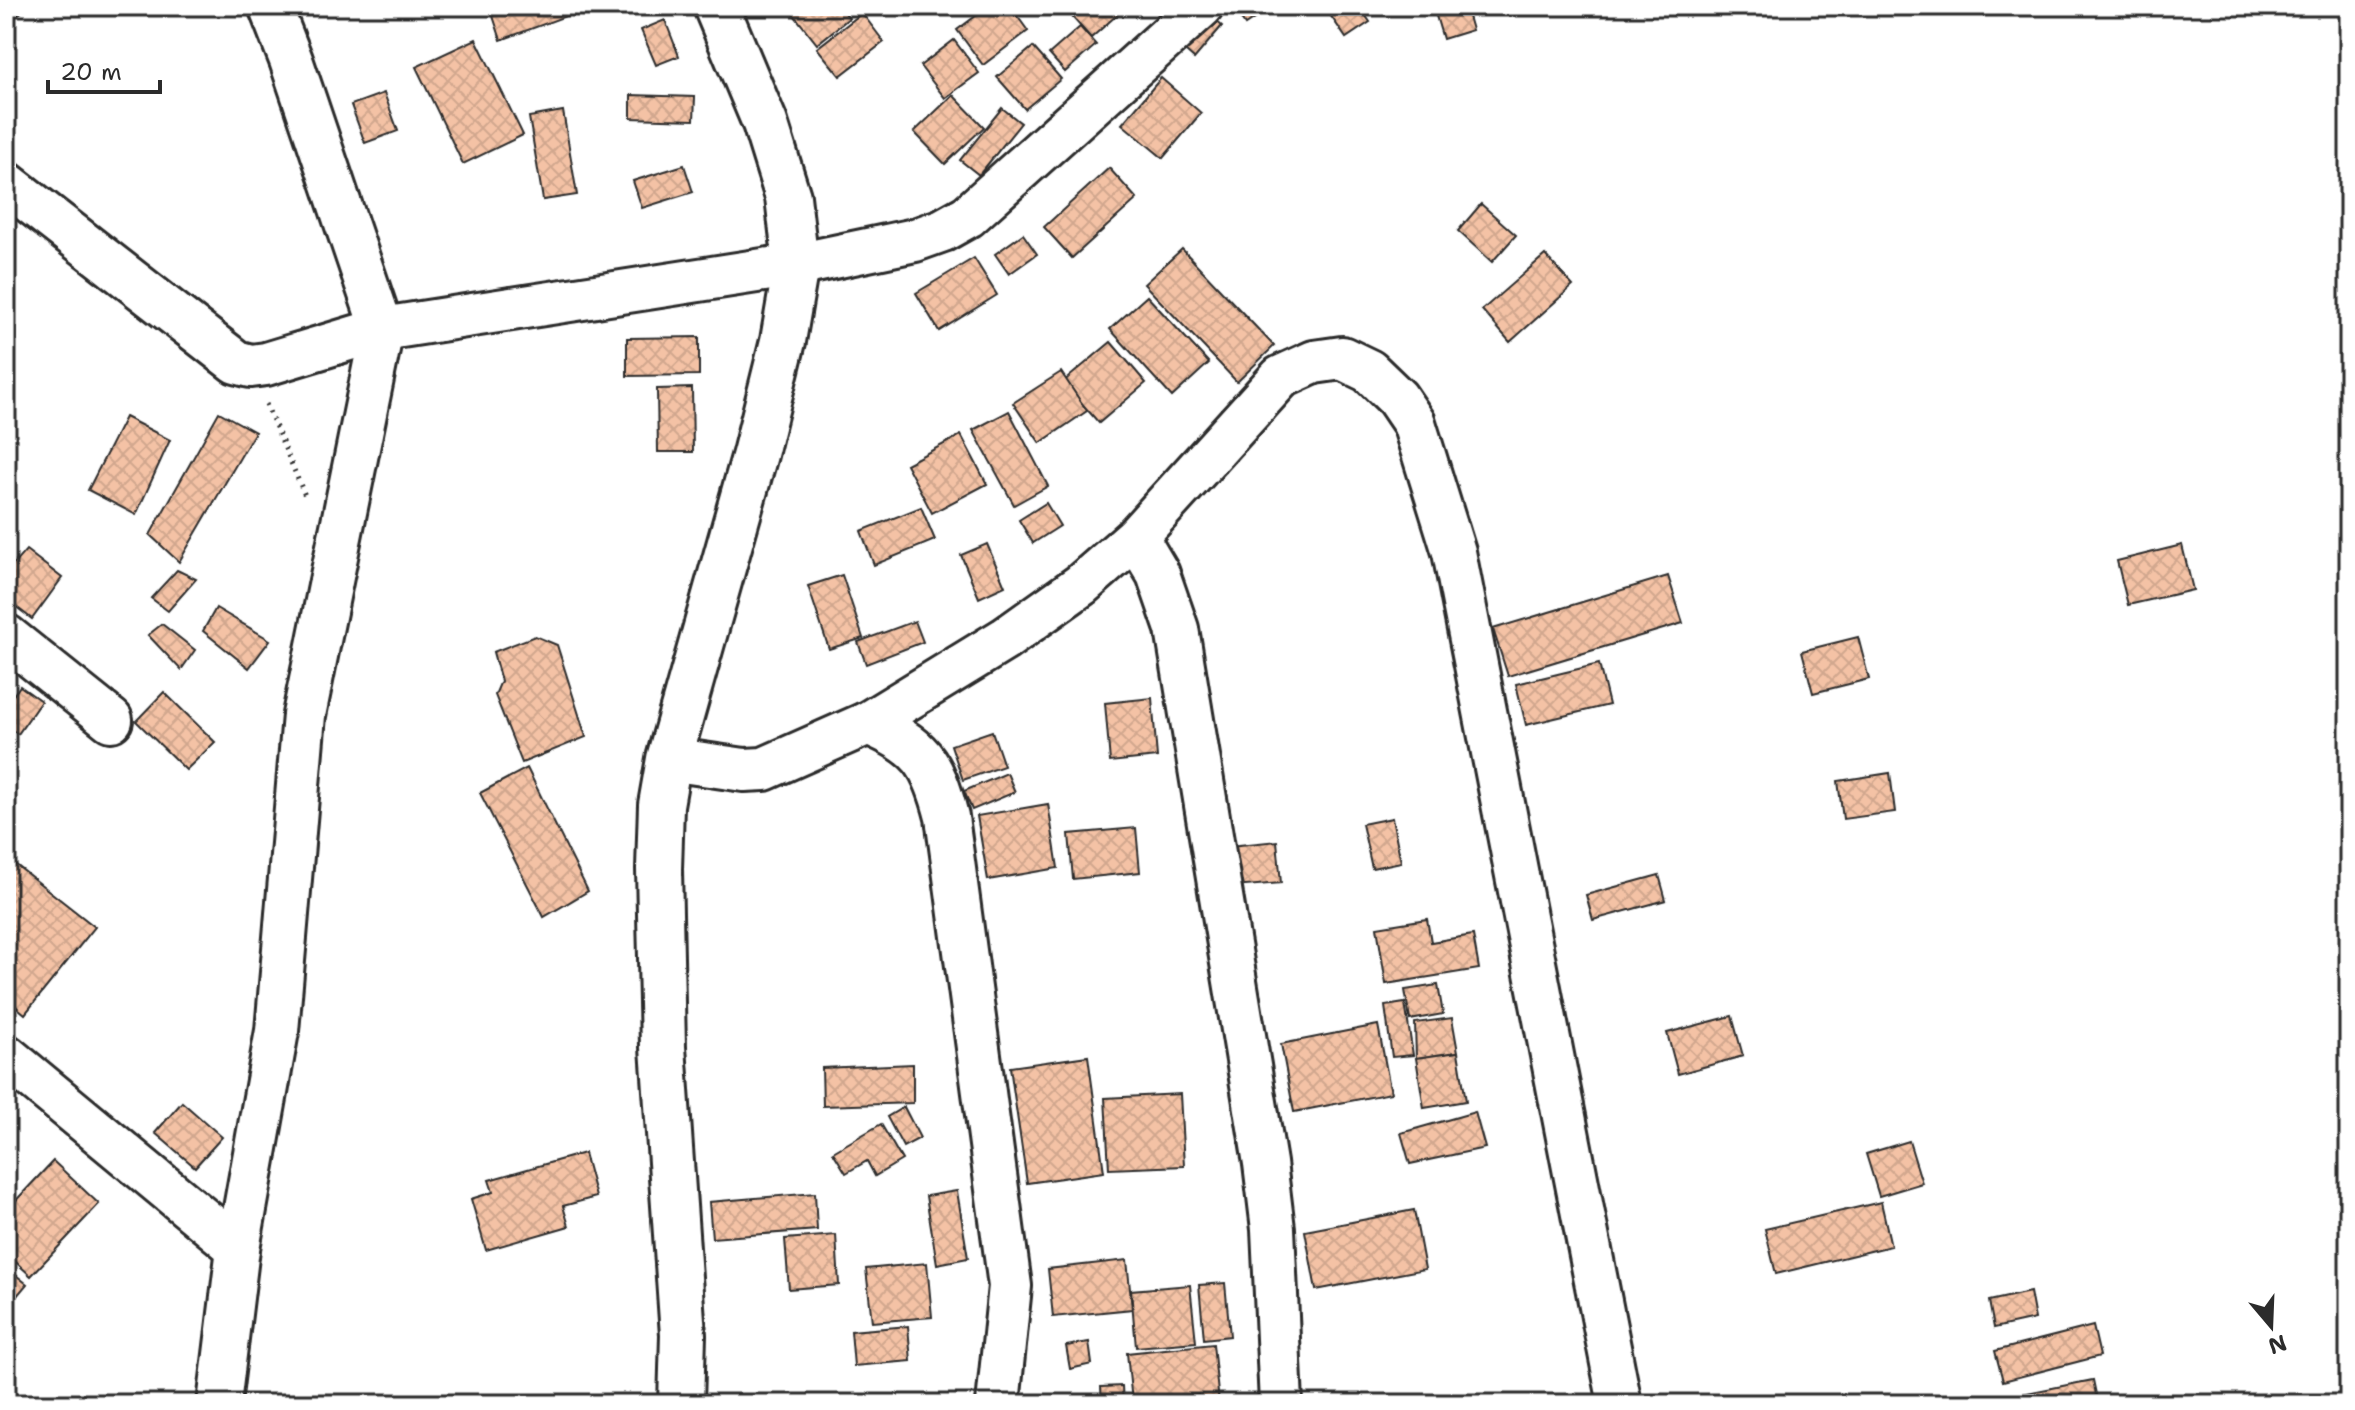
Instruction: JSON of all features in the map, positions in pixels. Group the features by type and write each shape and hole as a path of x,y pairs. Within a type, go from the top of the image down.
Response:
{"street":[{"path":"219,1404 238,1248 277,1031 304,715 382,329 270,6"},
{"path":"681,1404 683,1335 663,1047 659,869 661,805 669,759 755,454 783,341 796,265 788,197 765,123 716,6"},
{"path":"6,183 236,362 251,366 266,364 382,329 796,265 915,240 943,230 968,216 1202,6"},
{"path":"669,759 744,770 764,769 868,723 1005,639 1081,585 1136,537 1281,377 1314,362 1342,358 1369,371 1397,398 1414,423 1454,552 1620,1404"},
{"path":"1136,537 1158,574 1177,629 1195,730 1267,1176 1273,1229 1281,1404"},
{"path":"6,636 111,720"},
{"path":"868,723 901,737 920,754 941,792 947,817 1010,1286 998,1404"},
{"path":"6,1056 238,1248"}],"path":[{"path":"251,366 310,505 326,521 341,530"}],"building":[{"path":"6,6 29,6 6,24"},
{"path":"572,6 574,13 501,40 490,7"},
{"path":"787,6 840,6 849,18 817,44"},
{"path":"989,6 1010,6 1028,31 983,65 957,30"},
{"path":"1086,6 1127,6 1091,38 1073,18"},
{"path":"1232,6 1273,6 1245,25"},
{"path":"1324,6 1359,6 1370,22 1346,38"},
{"path":"1433,6 1465,6 1472,30 1443,39"},
{"path":"1206,12 1222,26 1194,59 1178,45"},
{"path":"862,13 884,42 840,76 817,48"},
{"path":"665,20 679,56 656,65 641,30"},
{"path":"1080,27 1096,45 1065,72 1049,54"},
{"path":"476,39 523,135 463,164 416,67"},
{"path":"954,40 979,73 945,98 920,66"},
{"path":"1033,47 1061,79 1025,109 997,77"},
{"path":"1161,78 1201,113 1163,158 1122,124"},
{"path":"384,93 398,131 365,143 351,105"},
{"path":"631,95 695,97 694,120 631,118"},
{"path":"953,95 984,127 945,164 914,132"},
{"path":"1002,108 1021,123 979,175 960,160"},
{"path":"563,111 577,195 543,200 529,117"},
{"path":"684,165 693,192 642,208 633,181"},
{"path":"1109,168 1137,199 1072,258 1044,227"},
{"path":"1481,204 1516,235 1492,262 1458,231"},
{"path":"1023,234 1037,254 1009,274 995,254"},
{"path":"1182,249 1274,346 1237,382 1144,284"},
{"path":"1545,255 1573,286 1510,342 1482,310"},
{"path":"974,258 997,295 939,331 916,293"},
{"path":"1147,296 1209,363 1172,397 1110,329"},
{"path":"699,337 699,375 627,376 627,338"},
{"path":"1111,342 1146,383 1099,423 1063,382"},
{"path":"1061,372 1087,411 1040,443 1013,403"},
{"path":"692,388 693,452 658,452 657,389"},
{"path":"1009,411 1048,486 1014,505 973,430"},
{"path":"219,412 255,432 179,562 150,535"},
{"path":"125,417 170,440 136,515 88,490"},
{"path":"961,435 987,484 932,513 906,464"},
{"path":"1046,503 1060,526 1033,543 1019,520"},
{"path":"921,507 935,540 874,565 861,531"},
{"path":"987,544 1005,586 979,598 961,555"},
{"path":"2182,545 2193,590 2128,605 2117,561"},
{"path":"26,550 62,578 32,619 6,599 6,573"},
{"path":"177,570 196,579 168,611 151,598"},
{"path":"842,575 863,638 829,649 808,586"},
{"path":"1668,576 1683,623 1508,676 1493,629"},
{"path":"216,608 270,640 249,668 203,631"},
{"path":"915,621 923,642 866,664 858,642"},
{"path":"162,624 195,650 181,670 148,635"},
{"path":"535,636 557,645 586,737 522,763 495,695 501,681 493,652"},
{"path":"1858,637 1869,679 1813,693 1802,651"},
{"path":"1599,664 1609,705 1526,725 1516,684"},
{"path":"20,686 41,701 18,734 6,726 6,705"},
{"path":"164,692 215,742 186,770 136,721"},
{"path":"1152,698 1157,757 1110,762 1105,703"},
{"path":"992,731 1004,766 963,780 951,745"},
{"path":"527,768 588,891 544,917 480,793"},
{"path":"1007,773 1015,792 972,810 964,791"},
{"path":"1890,773 1895,812 1843,819 1838,781"},
{"path":"1048,804 1058,868 988,880 977,816"},
{"path":"1392,818 1401,862 1372,868 1362,824"},
{"path":"1136,828 1140,872 1073,879 1069,834"},
{"path":"1277,841 1281,883 1234,887 1230,846"},
{"path":"6,857 95,927 25,1014 6,998"},
{"path":"1659,875 1666,900 1593,920 1586,895"},
{"path":"1427,919 1431,942 1473,935 1479,969 1386,984 1377,927"},
{"path":"1438,985 1443,1014 1410,1020 1405,990"},
{"path":"1405,1003 1413,1055 1392,1057 1385,1006"},
{"path":"1732,1016 1743,1056 1678,1074 1667,1033"},
{"path":"1452,1018 1458,1052 1416,1058 1415,1023"},
{"path":"1378,1025 1391,1093 1294,1112 1281,1044"},
{"path":"1458,1052 1466,1101 1424,1108 1416,1058"},
{"path":"1088,1056 1104,1172 1027,1183 1010,1067"},
{"path":"913,1064 913,1103 823,1106 822,1068"},
{"path":"1180,1094 1184,1166 1109,1169 1105,1098"},
{"path":"182,1102 222,1137 195,1167 155,1133"},
{"path":"904,1107 920,1138 903,1147 887,1117"},
{"path":"1475,1112 1485,1148 1410,1164 1401,1133"},
{"path":"881,1124 902,1160 875,1176 867,1161 846,1173 833,1152"},
{"path":"1909,1141 1922,1183 1879,1196 1866,1154"},
{"path":"584,1153 596,1197 563,1206 569,1226 486,1250 471,1199 493,1192 489,1180"},
{"path":"53,1161 99,1204 31,1276 6,1253 6,1211"},
{"path":"957,1191 968,1258 937,1264 926,1196"},
{"path":"815,1193 817,1230 712,1238 709,1202"},
{"path":"1881,1202 1891,1246 1776,1274 1765,1229"},
{"path":"1414,1210 1425,1269 1316,1290 1305,1231"},
{"path":"836,1235 839,1285 789,1289 785,1239"},
{"path":"1127,1260 1132,1309 1053,1317 1048,1269"},
{"path":"927,1263 932,1317 872,1322 866,1269"},
{"path":"6,1267 27,1284 6,1309"},
{"path":"1225,1283 1230,1336 1204,1339 1199,1285"},
{"path":"1190,1285 1196,1342 1136,1347 1131,1290"},
{"path":"2030,1292 2035,1319 1994,1328 1989,1301"},
{"path":"908,1326 911,1361 854,1366 851,1331"},
{"path":"2093,1326 2100,1356 2003,1381 1995,1351"},
{"path":"1089,1342 1092,1364 1070,1369 1066,1346"},
{"path":"1213,1344 1219,1403 1198,1404 1198,1395 1132,1402 1127,1353"},
{"path":"2093,1380 2098,1404 2018,1404 2017,1395"},
{"path":"1122,1386 1123,1404 1102,1404 1101,1387"}]}
